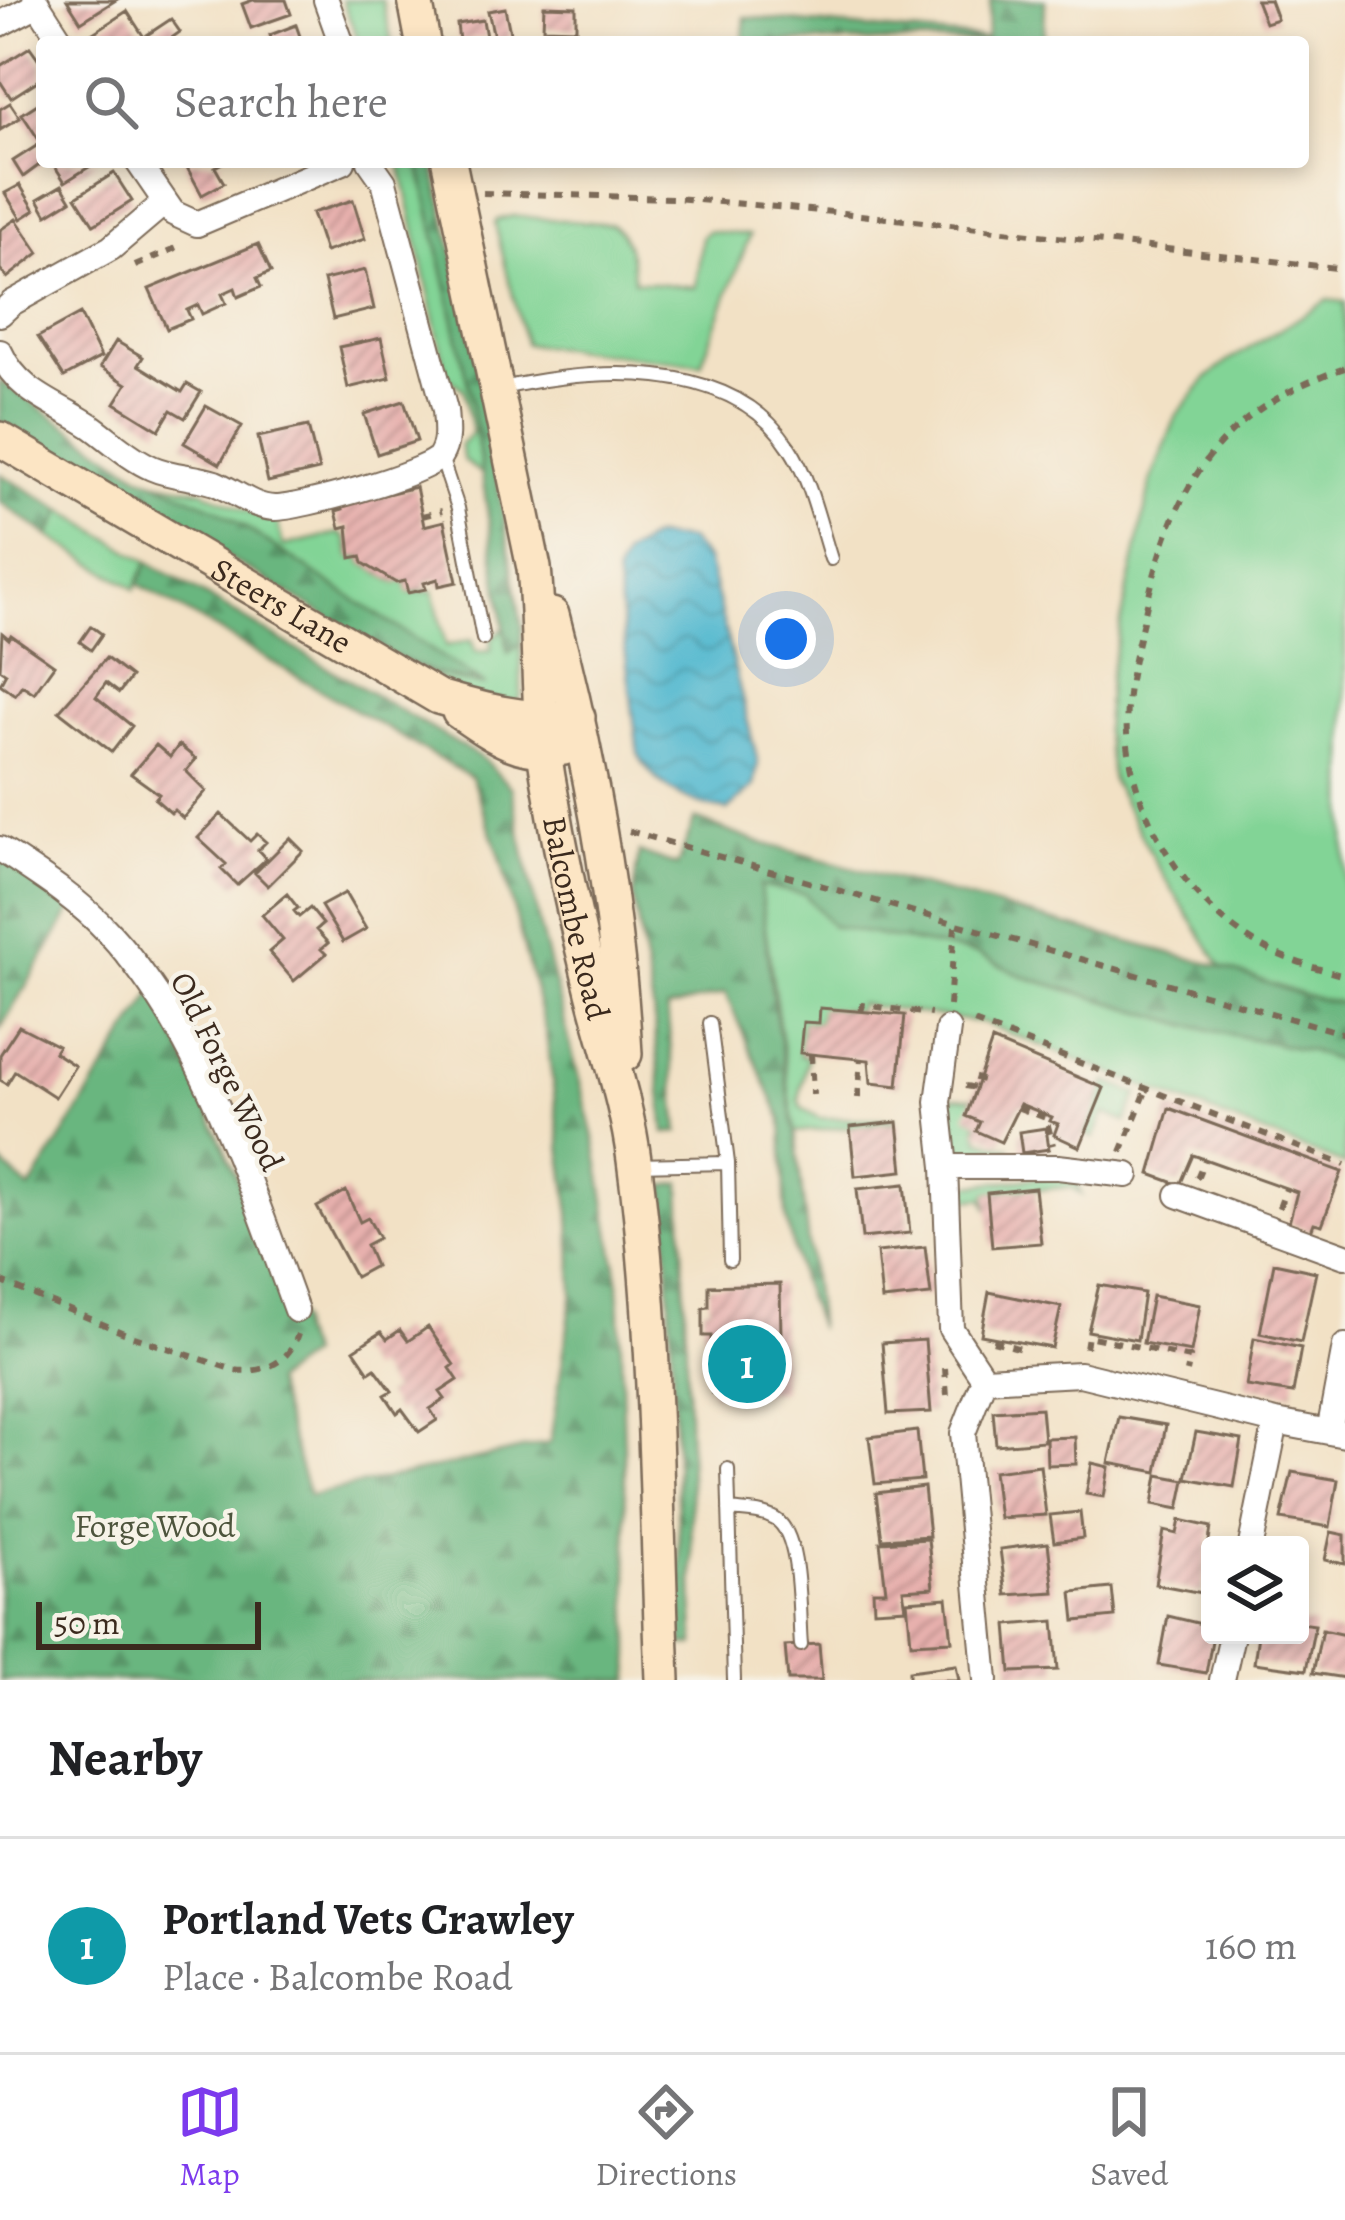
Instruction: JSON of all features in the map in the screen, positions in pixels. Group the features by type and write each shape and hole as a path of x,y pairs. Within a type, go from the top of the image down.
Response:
{"main road":[{"path":"415,0 422,36"},
{"name":"Balcombe Road","path":"452,177 534,568 542,736 578,932 628,1117 635,1165 647,1316 663,1680"},
{"name":"Steers Lane","path":"0,439 438,697 501,715 542,736"},
{"path":"534,568 550,606 581,731 616,925 628,1117"},
{"path":"542,736 581,731"}],"street":[{"path":"326,0 339,36"},
{"path":"0,24 37,2 58,36"},
{"path":"142,168 164,203 184,220 209,222 330,168"},
{"path":"0,352 14,376 34,394 86,423 143,464 214,483 263,506 277,508 406,476 440,456 446,434 442,397 384,182 374,168"},
{"path":"0,314 12,302 111,248 164,203"},
{"name":"Old Forge Wood","path":"0,849 105,929 155,989 206,1088 259,1209 296,1310"},
{"path":"948,1023 938,1102 951,1329 984,1379"},
{"path":"945,1167 1058,1167 1119,1174"},
{"path":"1178,1195 1345,1256"},
{"path":"984,1379 1080,1374 1337,1433 1345,1346"},
{"path":"984,1379 963,1433 986,1680"},
{"path":"1253,1536 1276,1422"},
{"path":"1222,1680 1230,1644"}],"lane":[{"path":"497,390 623,376 701,384 730,394 768,422 791,449 831,559"},
{"path":"440,456 458,508 482,638"},
{"path":"710,1023 728,1162 730,1260"},
{"path":"635,1165 728,1162"},
{"path":"728,1469 734,1680"},
{"path":"729,1510 760,1513 788,1531 794,1551 800,1646"}],"path":[{"path":"452,177 795,208 1345,269"},
{"path":"1345,368 1279,397 1248,417 1223,440 1178,502 1153,574 1129,686 1127,735 1144,806 1199,895 1256,943 1345,976"},
{"path":"620,829 1345,1034"},
{"path":"948,1023 955,926"},
{"path":"861,1011 863,1005 948,1023 984,1023 1215,1120 1345,1165"},
{"path":"811,1054 813,1095"},
{"path":"858,1098 861,1058"},
{"path":"1068,1072 1073,1060"},
{"path":"1119,1174 1147,1089"},
{"path":"1019,1108 1046,1118 1058,1167"},
{"path":"0,1281 131,1336 247,1372 274,1365 296,1343 296,1310"},
{"path":"951,1329 944,1341 949,1419 963,1433"}],"green space":[{"path":"342,0 382,0 391,36 357,36"},
{"path":"991,0 1045,0 1044,36 986,36"},
{"path":"745,17 953,36 743,36"},
{"path":"401,168 420,168 471,398 482,474 464,461 460,446 472,433 464,390 447,376"},
{"path":"420,168 434,168 479,368 522,627 521,644 508,653 471,398"},
{"path":"512,216 612,224 626,242 634,281 696,287 702,236 708,231 750,235 701,364 525,344 495,224"},
{"path":"1328,300 1345,302 1345,1004 1305,996 1222,967 1159,869 1112,781 1105,731 1109,679 1151,481 1177,415 1206,379 1227,362"},
{"path":"0,381 140,475 217,509 486,686 434,673 392,655 0,422"},
{"path":"0,474 63,510 49,536 0,502"},
{"path":"149,480 203,491 265,519 276,517 283,546 339,533 346,539 351,558 361,556 363,563 396,583 405,581 409,593 433,591 446,646 471,640 476,652 491,651 491,640 505,626 509,652 521,644 521,696 516,702 479,700 392,655 455,680 482,685 217,509"},
{"path":"63,510 148,562 135,589 49,536"},
{"name":"Forge Wood","path":"148,562 483,759 511,788 540,928 595,1141 619,1284 631,1680 0,1680 0,1162 30,1189 155,989 299,1321 309,1355 273,1382 309,1496 550,1443 573,1293 570,1214 546,1033 500,856 472,778 138,584"},
{"path":"695,819 754,841 1345,1004 1345,1064 1311,1051 1191,1026 1025,977 977,954 832,926 805,894 760,886 818,1329 786,1219 782,1120 725,993 667,1009 679,1132 665,1133 653,1008 633,896 639,852 677,866"},
{"path":"0,842 76,903 0,1029"},
{"path":"759,886 805,894 833,926 977,954 1025,977 1191,1026 1311,1051 1345,1064 1345,1165 984,1023 859,1004 857,1011 821,1008 819,1023 803,1022 800,1056 808,1057 799,1099 802,1108 820,1118 894,1119 894,1123 795,1132"},
{"path":"1107,1082 1138,1094 1126,1122 1105,1113 1094,1138 1085,1134"},
{"path":"952,1097 974,1098 979,1139 1010,1148 1010,1154 959,1154 954,1148"},
{"path":"1062,1175 1076,1181 1081,1194 1071,1187 987,1193 988,1209 984,1198 962,1200 963,1188 969,1185"},
{"path":"681,1183 695,1645 683,1645 665,1186"}],"water":[{"path":"653,537 689,540 707,560 713,581 758,763 754,786 728,810 676,793 654,776 638,753 616,574 625,554"}],"building":[{"path":"67,0 116,0 81,22"},
{"path":"286,0 291,14 251,28 242,4"},
{"path":"1256,0 1270,0 1277,19 1265,23"},
{"path":"544,6 576,7 576,29 543,28"},
{"path":"505,8 511,36 494,36 488,11"},
{"path":"127,11 143,36 91,36"},
{"path":"171,19 180,32 174,36 147,35"},
{"path":"483,20 486,36 458,36 457,24"},
{"path":"296,25 300,36 270,36"},
{"path":"30,47 36,56 36,82 11,98 0,81 0,66"},
{"path":"10,103 20,118 0,130 0,109"},
{"path":"36,105 36,135 22,114"},
{"path":"36,146 36,167 23,177 13,161"},
{"path":"56,168 87,168 65,182"},
{"path":"187,168 216,168 224,183 202,195"},
{"path":"114,173 132,201 94,225 76,197"},
{"path":"20,185 35,210 21,219 5,193"},
{"path":"62,185 71,200 47,215 38,199"},
{"path":"353,200 365,239 325,252 312,213"},
{"path":"16,219 39,253 7,278 0,269 0,230"},
{"path":"258,244 271,272 257,278 261,287 238,297 235,288 222,294 226,303 202,314 198,305 187,310 191,319 167,329 149,289"},
{"path":"365,270 374,309 333,319 324,280"},
{"path":"80,314 101,357 64,377 38,337"},
{"path":"381,338 390,378 348,388 339,347"},
{"path":"116,341 143,357 138,365 182,392 187,384 201,392 185,418 171,410 159,430 115,403 127,384 100,367"},
{"path":"404,401 417,441 377,454 364,414"},
{"path":"206,406 242,426 220,464 184,443"},
{"path":"308,426 319,470 268,482 258,437"},
{"path":"416,487 424,526 444,521 457,582 439,586 438,579 424,583 426,589 408,593 405,581 396,583 363,563 361,556 351,558 348,526 340,528 336,511 342,505"},
{"path":"91,626 102,634 91,650 80,642"},
{"path":"2,633 54,665 34,693 22,685 15,695 0,684 6,673 0,669"},
{"path":"106,658 131,677 119,693 106,683 96,697 132,726 112,752 59,711"},
{"path":"156,745 170,757 179,745 196,759 186,771 206,791 183,818 174,810 171,813 155,799 159,794 131,774"},
{"path":"221,814 250,841 257,834 266,842 258,850 266,859 237,885 221,869 226,864 198,838"},
{"path":"290,838 303,851 268,886 255,873"},
{"path":"345,893 366,929 343,942 321,906"},
{"path":"287,894 299,917 310,908 323,924 316,930 328,943 321,949 326,954 294,981 269,952 283,940 262,915"},
{"path":"820,1008 905,1015 898,1086 871,1083 869,1060 800,1053 803,1022 819,1023"},
{"path":"19,1026 58,1046 54,1052 75,1066 55,1097 15,1071 7,1084 0,1080 0,1055"},
{"path":"992,1041 1104,1088 1080,1147 1054,1135 1058,1124 1050,1121 1052,1117 1020,1104 1001,1142 976,1131 980,1122 966,1116"},
{"path":"1169,1108 1342,1172 1322,1225 1314,1223 1311,1231 1289,1223 1297,1192 1193,1155 1180,1185 1150,1174"},
{"path":"898,1122 903,1171 855,1176 850,1127"},
{"path":"1046,1128 1049,1149 1022,1153 1019,1132"},
{"path":"905,1184 910,1233 862,1238 857,1189"},
{"path":"1035,1188 1041,1243 992,1247 987,1193"},
{"path":"346,1191 360,1222 368,1218 379,1238 366,1245 375,1266 355,1277 317,1207"},
{"path":"925,1247 931,1295 882,1300 877,1252"},
{"path":"1274,1263 1316,1272 1301,1342 1260,1333"},
{"path":"780,1284 782,1391 712,1393 711,1336 703,1336 709,1286"},
{"path":"1099,1285 1144,1293 1137,1340 1088,1331"},
{"path":"989,1292 1061,1307 1052,1348 981,1335"},
{"path":"1152,1296 1200,1305 1191,1352 1143,1343"},
{"path":"428,1327 454,1365 450,1368 458,1380 440,1392 445,1399 430,1409 437,1420 419,1432 402,1409 397,1413 385,1395 392,1391 375,1368 369,1372 354,1350 381,1332 387,1339 400,1330 408,1341"},
{"path":"1254,1338 1301,1348 1293,1393 1246,1386"},
{"path":"925,1340 931,1412 888,1414 882,1343"},
{"path":"1041,1408 1044,1441 996,1445 993,1411"},
{"path":"1119,1417 1166,1425 1157,1472 1109,1463"},
{"path":"917,1431 922,1480 875,1484 869,1437"},
{"path":"1196,1432 1242,1440 1234,1487 1186,1478"},
{"path":"1075,1437 1076,1464 1047,1465 1046,1438"},
{"path":"1092,1463 1109,1467 1104,1497 1086,1494"},
{"path":"1040,1465 1046,1515 999,1518 993,1471"},
{"path":"1292,1472 1338,1480 1330,1527 1281,1519"},
{"path":"1158,1475 1185,1480 1179,1509 1153,1504"},
{"path":"924,1487 929,1536 882,1539 876,1493"},
{"path":"1080,1512 1083,1538 1054,1542 1050,1515"},
{"path":"1180,1520 1211,1527 1210,1536 1201,1536 1201,1593 1155,1584 1164,1531 1177,1534"},
{"path":"1331,1532 1345,1535 1345,1564 1325,1560"},
{"path":"928,1539 933,1588 903,1590 906,1608 874,1610 873,1591 886,1591 880,1542"},
{"path":"1048,1543 1054,1592 1006,1595 1000,1549"},
{"path":"1112,1588 1115,1617 1075,1621 1072,1592"},
{"path":"947,1598 952,1641 911,1643 907,1601"},
{"path":"1168,1616 1201,1624 1201,1644 1211,1644 1206,1673 1159,1665"},
{"path":"1054,1621 1058,1670 1011,1672 1007,1625"},
{"path":"1309,1624 1315,1625 1306,1670 1254,1663 1257,1644 1309,1644"},
{"path":"1322,1630 1345,1635 1345,1678 1313,1673"},
{"path":"819,1644 822,1680 788,1680 785,1646"},
{"path":"956,1665 959,1680 909,1680 909,1671"}],"place":[{"name":"Portland Vets Crawley","path":"747,1364"}]}
